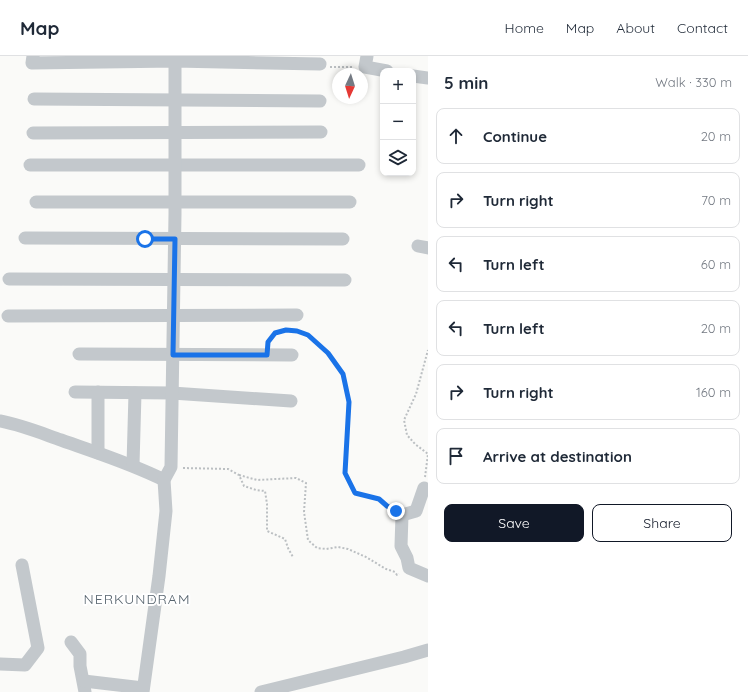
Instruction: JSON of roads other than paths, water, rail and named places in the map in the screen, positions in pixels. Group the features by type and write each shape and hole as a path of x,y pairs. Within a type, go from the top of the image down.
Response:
{"street":[{"path":"33,56 32,63 175,59 320,64"},
{"path":"71,642 80,654 80,666 84,687 143,690 159,576 166,511 164,480 171,467 175,239 175,59"},
{"path":"366,62 380,68"},
{"path":"416,76 428,78"},
{"path":"34,99 320,101"},
{"path":"33,133 321,132"},
{"path":"30,165 359,165"},
{"path":"36,202 350,202"},
{"path":"25,238 343,239"},
{"path":"10,279 345,280"},
{"path":"8,316 297,315"},
{"path":"79,354 292,355"},
{"path":"75,392 172,393 291,401"},
{"path":"98,392 98,453"},
{"path":"133,465 135,392"},
{"path":"0,421 38,431 133,465 164,480"},
{"path":"424,488 416,511 402,515 401,546 407,558 409,568 428,576"},
{"path":"0,664 25,665 38,648 22,565"},
{"path":"261,692 428,650"}],"district":[{"name":"NERKUNDRAM","path":"137,599"}]}
